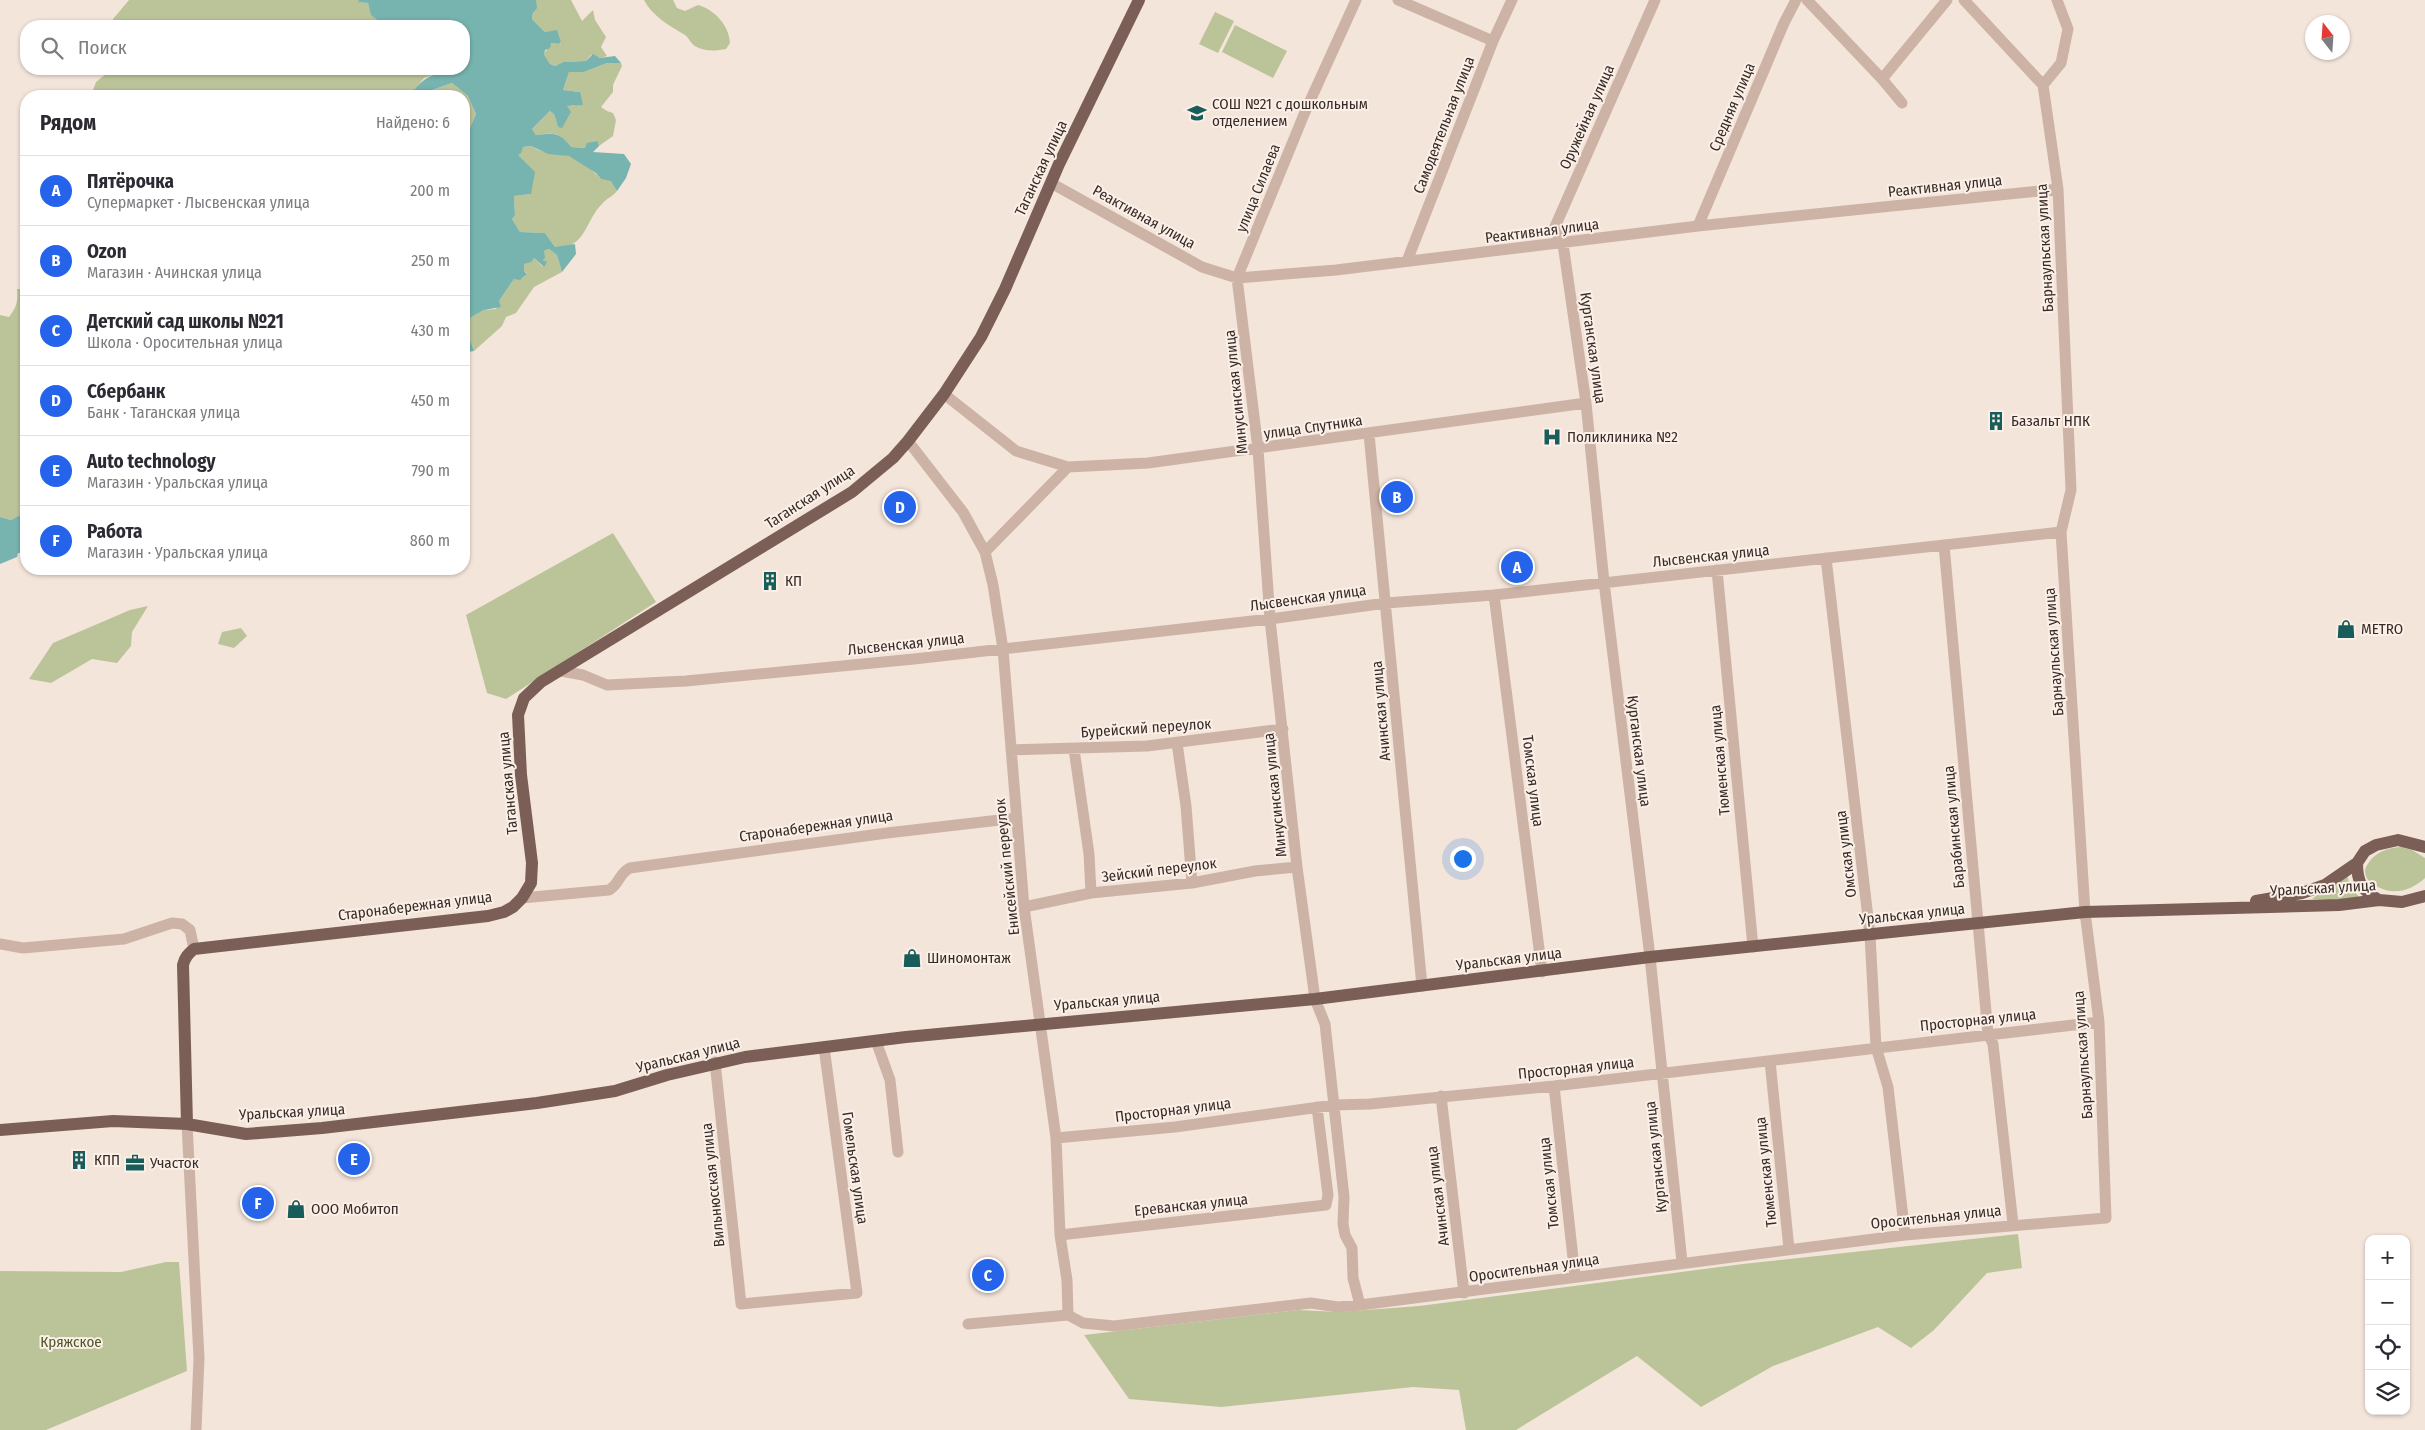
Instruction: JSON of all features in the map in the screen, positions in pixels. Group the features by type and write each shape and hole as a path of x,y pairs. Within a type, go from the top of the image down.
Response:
{"main road":[{"name":"Таганская улица","path":"522,898 530,883 532,864 521,774 518,715 524,698 541,682 852,492 893,458 908,441 944,394 981,337 1139,0"},
{"name":"Уральская улица","path":"2221,907 2310,891 2325,885 2357,863 2365,852 2385,842 2408,841 2425,847"},
{"path":"2357,863 2359,883 2365,891 2379,900"},
{"name":"Уральская улица","path":"0,1130 114,1121 187,1124 246,1134 418,1118 615,1091 715,1062 876,1041 1316,999 1650,957 2085,912 2339,905 2379,900 2402,902 2424,895"},
{"name":"Старонабережная улица","path":"194,949 488,916 504,912 522,898"},
{"path":"187,1124 183,965 185,957 194,949"}],"street":[{"name":"улица Силаева","path":"1238,278 1305,112 1356,0"},
{"path":"1398,0 1493,41"},
{"name":"Самодеятельная улица","path":"1407,261 1493,41 1512,0"},
{"name":"Оружейная улица","path":"1563,244 1554,229 1655,0"},
{"name":"Средняя улица","path":"1698,226 1784,23 1796,0"},
{"path":"1807,0 1882,79 1902,103"},
{"path":"1882,79 1947,0"},
{"path":"1964,0 2043,85 2061,63 2068,30 2057,0"},
{"name":"Барнаульская улица","path":"2043,85 2058,189 2071,490 2061,532 2085,912 2099,1022 2106,1218"},
{"name":"Реактивная улица","path":"1052,183 1202,267 1238,278 1336,270 1563,244 1698,226 2058,189"},
{"name":"Курганская улица","path":"1563,244 1586,403 1604,582 1650,957 1682,1262"},
{"name":"Минусинская улица","path":"1238,278 1258,450 1270,619 1297,866 1316,999 1325,1024 1344,1196 1343,1224 1345,1235 1352,1248 1353,1278 1360,1305"},
{"name":"улица Спутника","path":"944,394 1016,451 1068,467 1148,463 1258,450 1586,403"},
{"name":"Ачинская улица","path":"1369,434 1422,986"},
{"name":"Енисейский переулок","path":"908,441 962,512 986,552 993,585 1003,649 1024,906 1056,1138 1060,1234 1067,1280 1068,1316"},
{"path":"986,552 1068,467"},
{"name":"Лысвенская улица","path":"561,670 583,674 607,685 625,685 904,660 1270,619 1386,603 1494,595 2061,532"},
{"name":"Барабинская улица","path":"1944,545 1988,1034 1993,1044 2013,1224"},
{"name":"Омская улица","path":"1826,558 1870,935 1876,1047 1888,1087 1905,1235"},
{"name":"Тюменская улица","path":"1717,570 1752,947"},
{"name":"Томская улица","path":"1494,595 1542,972"},
{"name":"Бурейский переулок","path":"1011,750 1074,749 1091,746 1147,746 1283,729"},
{"path":"1177,743 1186,806 1192,884"},
{"path":"1074,749 1089,854 1091,893"},
{"name":"Старонабережная улица","path":"522,898 609,890 614,887 624,871 630,868 887,833 1017,818"},
{"name":"Зейский переулок","path":"1024,906 1091,893 1192,884 1255,871 1297,866"},
{"path":"0,944 23,948 124,940 172,923 182,924 190,930 194,949"},
{"name":"Просторная улица","path":"1056,1138 1175,1127 1334,1105 1370,1104 1554,1086 2099,1022"},
{"path":"876,1041 890,1080 898,1152"},
{"name":"Гомельская улица","path":"741,1304 857,1293 824,1047"},
{"name":"Тюменская улица","path":"1770,1061 1789,1249"},
{"name":"Вильнюсская улица","path":"715,1062 741,1304"},
{"name":"Томская улица","path":"1554,1086 1575,1276"},
{"name":"Ачинская улица","path":"1441,1096 1464,1293"},
{"name":"Ереванская улица","path":"1060,1234 1326,1205 1328,1195 1317,1107"},
{"path":"187,1124 199,1358 196,1430"},
{"name":"Оросительная улица","path":"968,1324 1068,1316 1082,1323 1114,1326 1311,1303 1338,1307 1360,1305 1464,1293 1682,1262 1714,1260 1905,1235 2013,1224 2106,1218"}],"green space":[{"path":"129,0 359,0 359,2 368,3 371,13 377,20 113,20"},
{"path":"536,0 571,0 582,21 593,10 595,20 606,37 601,47 607,56 601,58 591,55 586,61 563,62 555,66 550,64 543,55 551,43 561,43 557,31 545,32 532,19"},
{"path":"644,0 673,0 677,8 685,11 698,5 704,7 715,14 724,24 730,43 726,49 722,50 699,48 685,35 657,16"},
{"path":"1215,12 1234,21 1218,53 1199,44"},
{"path":"1235,25 1287,51 1273,78 1222,52"},
{"path":"607,63 621,63 622,66 613,85 613,92 601,107 613,113 616,120 613,136 599,146 598,141 585,148 570,147 556,134 536,135 532,129 550,111 554,114 558,127 569,116 567,106 575,106 580,92 563,90 569,72 584,72"},
{"path":"105,75 432,75 424,78 415,89 411,90 93,90 96,82"},
{"path":"452,83 461,90 432,90"},
{"path":"470,100 476,114 470,128"},
{"path":"531,146 541,151 569,156 577,160 601,179 611,180 617,191 596,211 584,233 573,244 565,247 555,247 545,233 520,232 512,219 515,215 514,196 531,194 525,163 517,155 523,147"},
{"path":"549,249 557,255 562,272 534,287 516,313 506,317 502,326 474,351 470,340 470,318 484,310 496,309 499,301 514,279 523,278 527,273 524,271 524,264 534,258 543,267 544,251"},
{"path":"17,289 20,289 20,515 11,520 0,517 0,315 9,317 14,310"},
{"path":"613,533 656,602 506,699 487,693 466,615"},
{"path":"148,606 132,632 131,646 117,663 92,659 51,683 29,679 53,643 130,610"},
{"path":"241,628 247,636 234,648 218,644 222,632"},
{"path":"2401,847 2412,850 2425,858 2425,878 2414,886 2402,891 2389,891 2371,883 2367,878 2365,870 2371,860 2384,850"},
{"path":"2346,873 2351,887 2359,897 2336,900 2312,899"},
{"path":"2018,1234 2022,1268 1987,1273 1934,1330 1911,1348 1878,1327 1773,1366 1701,1407 1637,1356 1516,1430 1466,1430 1459,1390 1413,1387 1221,1407 1129,1399 1084,1335 1298,1310 1339,1312 1419,1306 1743,1264"},
{"name":"Кряжское","path":"166,1262 179,1262 187,1371 46,1430 0,1430 0,1271 121,1272"}],"water":[{"path":"359,0 536,0 537,8 533,13 532,19 545,32 557,30 561,42 559,44 551,43 550,48 545,50 544,55 550,64 555,66 563,62 586,61 593,54 600,58 615,56 621,63 607,63 584,72 569,72 563,90 580,92 583,105 567,106 571,112 562,128 558,127 554,114 550,111 532,129 536,135 552,134 559,136 571,147 585,148 587,143 598,141 599,146 593,152 624,154 631,164 626,178 617,191 611,181 601,179 596,173 569,156 548,154 531,146 523,147 518,155 535,172 531,194 514,196 515,215 512,219 520,232 545,233 555,247 575,244 576,254 562,272 557,255 549,249 544,251 545,258 543,260 547,262 544,267 534,258 531,262 524,264 524,271 527,274 520,280 514,279 499,301 501,307 484,310 470,318 470,128 476,114 470,100 470,90 461,90 452,83 432,90 411,90 415,89 433,75 470,75 470,20 377,20 371,15 368,3 358,2"},
{"path":"470,340 474,351 470,352"},
{"path":"20,515 20,553 18,553 17,557 0,564 0,517 11,520"}],"place":[{"name":"СОШ №21 с дошкольным отделением","path":"1197,113"},
{"name":"Базальт НПК","path":"1996,421"},
{"name":"Поликлиника №2","path":"1552,437"},
{"name":"Ozon","path":"1397,497"},
{"name":"Сбербанк","path":"900,507"},
{"name":"Пятёрочка","path":"1517,567"},
{"name":"КП","path":"770,581"},
{"name":"METRO","path":"2346,629"},
{"name":"Шиномонтаж","path":"912,958"},
{"name":"Auto technology","path":"354,1159"},
{"name":"КПП","path":"79,1160"},
{"name":"Участок","path":"135,1163"},
{"name":"Работа","path":"258,1203"},
{"name":"ООО Мобитоп","path":"296,1209"},
{"name":"Детский сад школы №21","path":"988,1275"}]}
